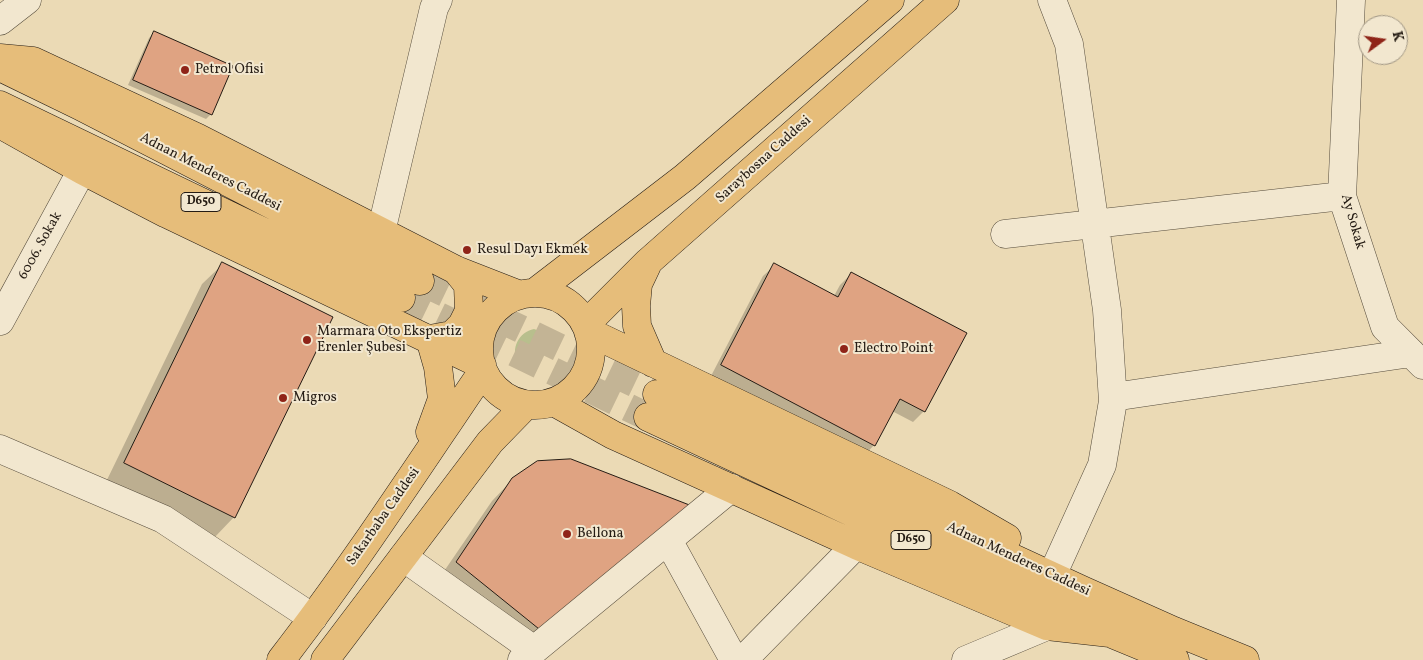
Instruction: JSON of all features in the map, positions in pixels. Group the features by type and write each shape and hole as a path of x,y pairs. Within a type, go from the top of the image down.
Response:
{"main road":[{"path":"0,58 33,61 198,138 456,270 527,294 550,294 564,301 577,311 587,328 592,347 591,361 586,374 578,386 567,396 540,406 526,405 508,398 493,387 482,368 479,352 481,333 489,316 503,303 527,294 684,177 890,0"},
{"name":"Saraybosna Caddesi","path":"587,328 648,262 945,0"},
{"name":"Adnan Menderes Caddesi","path":"0,67 80,106 411,290 0,105"},
{"path":"0,122 5,127 82,170 167,214 430,340 482,368"},
{"path":"648,262 638,284 636,326 653,363"},
{"path":"430,340 452,335 462,325 469,311 468,285 456,270"},
{"path":"587,328 653,363 950,506 1004,536 1082,590"},
{"path":"416,472 442,399 438,367 430,340"},
{"path":"613,435 586,406 586,388 600,365 616,358 653,363"},
{"name":"Sakarbaba Caddesi","path":"281,660 416,472 482,368"},
{"path":"554,402 613,435 856,545 1047,626 1110,633"},
{"path":"325,660 490,442 526,405"},
{"name":"Adnan Menderes Caddesi","path":"1175,660 1110,633 652,405 1245,660"}],"street":[{"path":"0,21 27,0"},
{"path":"1052,0 1069,44 1107,310 1113,396 1102,465 1054,571"},
{"name":"Ay Sokak","path":"1351,0 1342,196 1385,327 1417,359"},
{"path":"381,232 433,3"},
{"name":"6006. Sokak","path":"0,321 82,170"},
{"path":"1005,234 1342,196"},
{"path":"1113,396 1417,359"},
{"path":"0,449 163,519 313,618"},
{"path":"402,557 528,655 730,488"},
{"path":"668,540 734,660"},
{"path":"743,660 856,545"},
{"path":"966,660 1047,626"}],"green space":[{"path":"534,329 542,336 542,347 531,361 518,362 515,352 517,342 520,337"}],"building":[{"path":"154,31 233,66 212,115 133,80"},
{"path":"222,262 333,317 235,518 124,463"},
{"name":"Electro Point","path":"774,263 838,297 851,272 967,333 925,412 900,399 875,446 721,365"},
{"name":"Bellona","path":"571,459 692,506 544,633 456,562 512,478 537,461"}],"tunnel":[{"path":"420,281 657,394"},
{"path":"401,298 648,417"}],"place":[{"name":"Petrol Ofisi","path":"185,70"},
{"name":"Resul Dayı Ekmek","path":"467,250"},
{"name":"Marmara Oto Ekspertiz Erenler Şubesi","path":"307,340"},
{"name":"Electro Point","path":"844,349"},
{"name":"Migros","path":"283,398"},
{"name":"Bellona","path":"567,534"}]}
